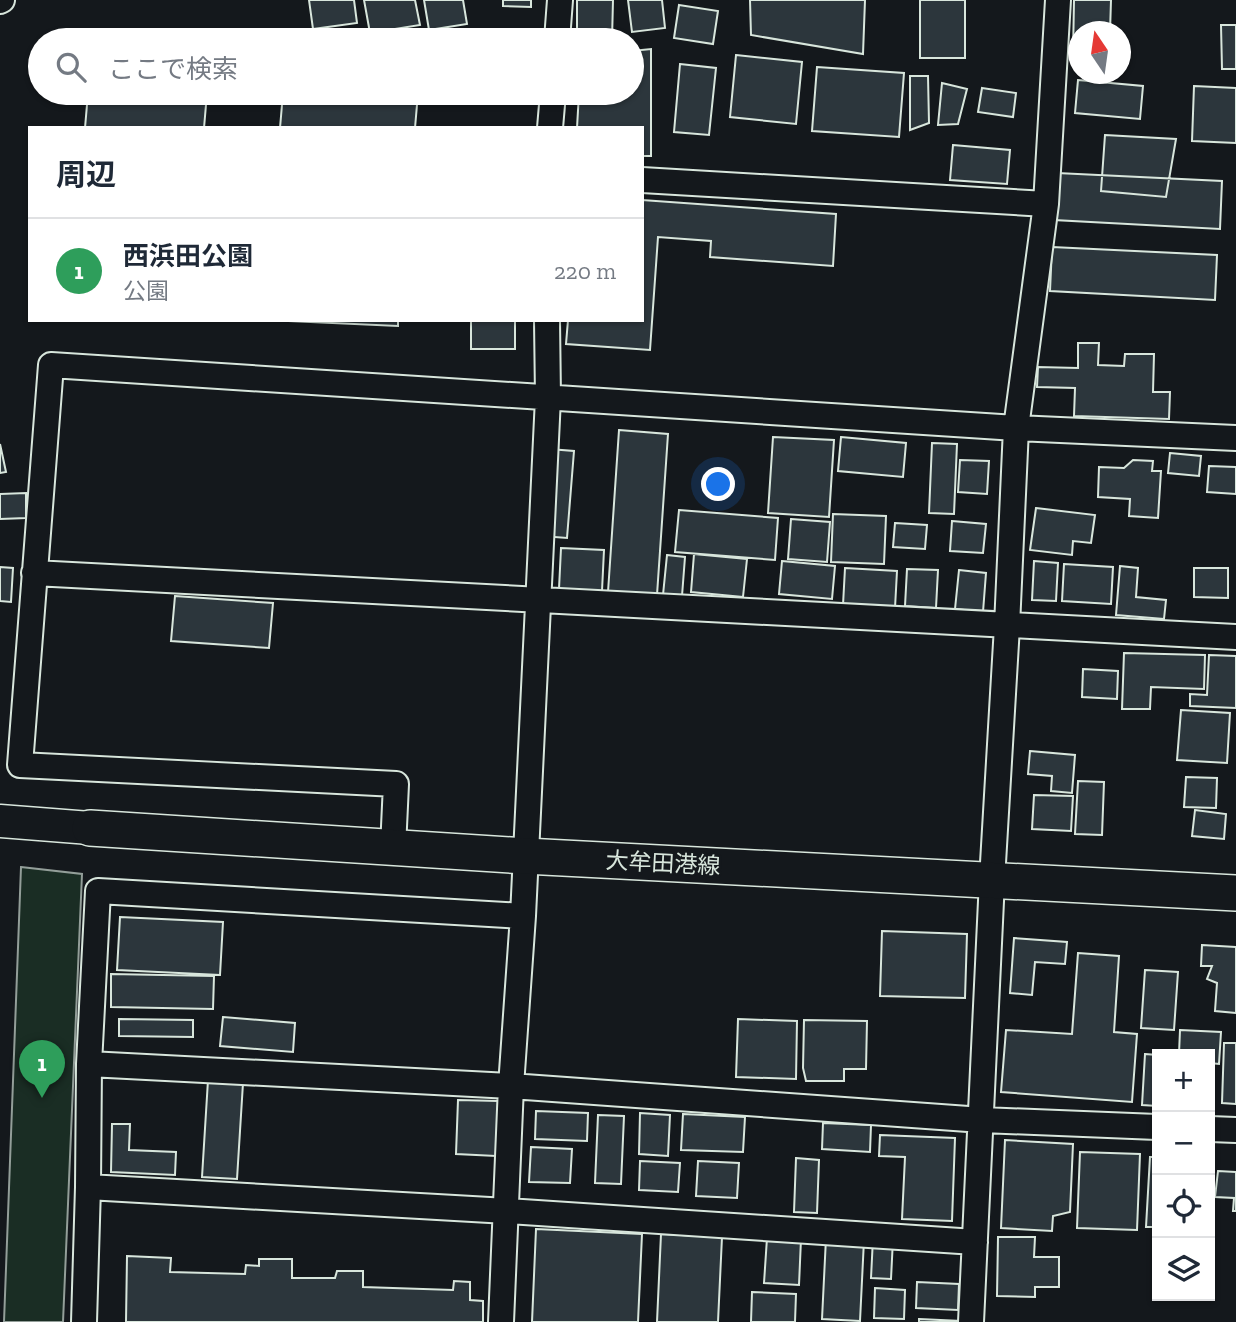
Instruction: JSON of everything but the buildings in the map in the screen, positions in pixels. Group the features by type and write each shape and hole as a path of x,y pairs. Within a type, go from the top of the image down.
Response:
{"main road":[{"name":"大牟田港線","path":"90,828 525,856 1236,893"}],"street":[{"path":"558,28 560,0"},
{"path":"971,1322 1016,428 1046,204 1058,0"},
{"path":"550,126 552,105"},
{"path":"644,180 1046,204"},
{"path":"501,1322 548,398 547,322"},
{"path":"393,848 396,784 20,765 51,365 1016,428 1236,438"},
{"path":"34,573 1236,637"},
{"path":"0,821 90,828"},
{"path":"84,1322 89,1064 98,891 523,916"},
{"path":"89,1064 511,1086 982,1120 1152,1127"},
{"path":"1215,1129 1236,1130"},
{"path":"88,1187 975,1242"}],"green space":[{"path":"21,867 82,874 63,1322 4,1322"}],"place":[{"name":"西浜田公園","path":"42,1098"}]}
